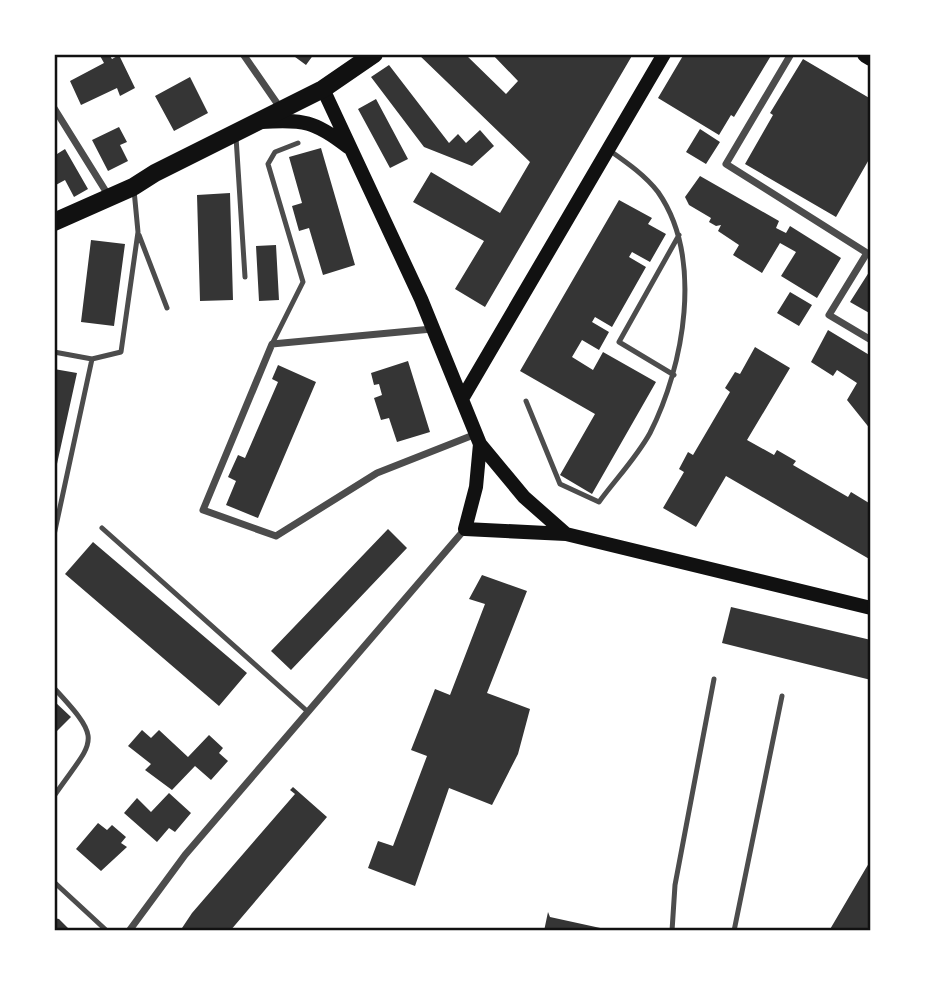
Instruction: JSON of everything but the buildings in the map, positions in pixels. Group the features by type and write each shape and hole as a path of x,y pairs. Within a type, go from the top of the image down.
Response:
{"main road":[{"path":"54,222 133,187 155,173 323,89 374,54"},
{"path":"462,399 664,54"},
{"path":"323,89 433,329 478,439 524,497 566,534"},
{"path":"256,123 297,120 311,122 352,150"},
{"path":"478,439 476,487 465,529 566,534 871,607"}],"street":[{"path":"243,54 282,110"},
{"path":"790,54 726,164 867,253 829,315 871,340"},
{"path":"54,108 110,198"},
{"path":"433,329 272,344 203,510 276,537 377,473 478,439"},
{"path":"129,931 185,855 465,529"}],"lane":[{"path":"236,134 245,277"},
{"path":"272,344 303,282 268,164 275,152 298,143"},
{"path":"526,401 560,484 599,502 649,435 674,375 686,304 678,236 658,192 635,169 609,150"},
{"path":"54,352 92,359 121,352 138,232 137,203 133,187"},
{"path":"138,232 167,308"},
{"path":"674,375 619,342 678,236"},
{"path":"54,535 92,359"},
{"path":"102,528 307,711"},
{"path":"672,931 675,885 715,680"},
{"path":"54,688 85,722 90,736 88,748 54,796"},
{"path":"734,931 782,696"},
{"path":"54,882 107,931"}]}
